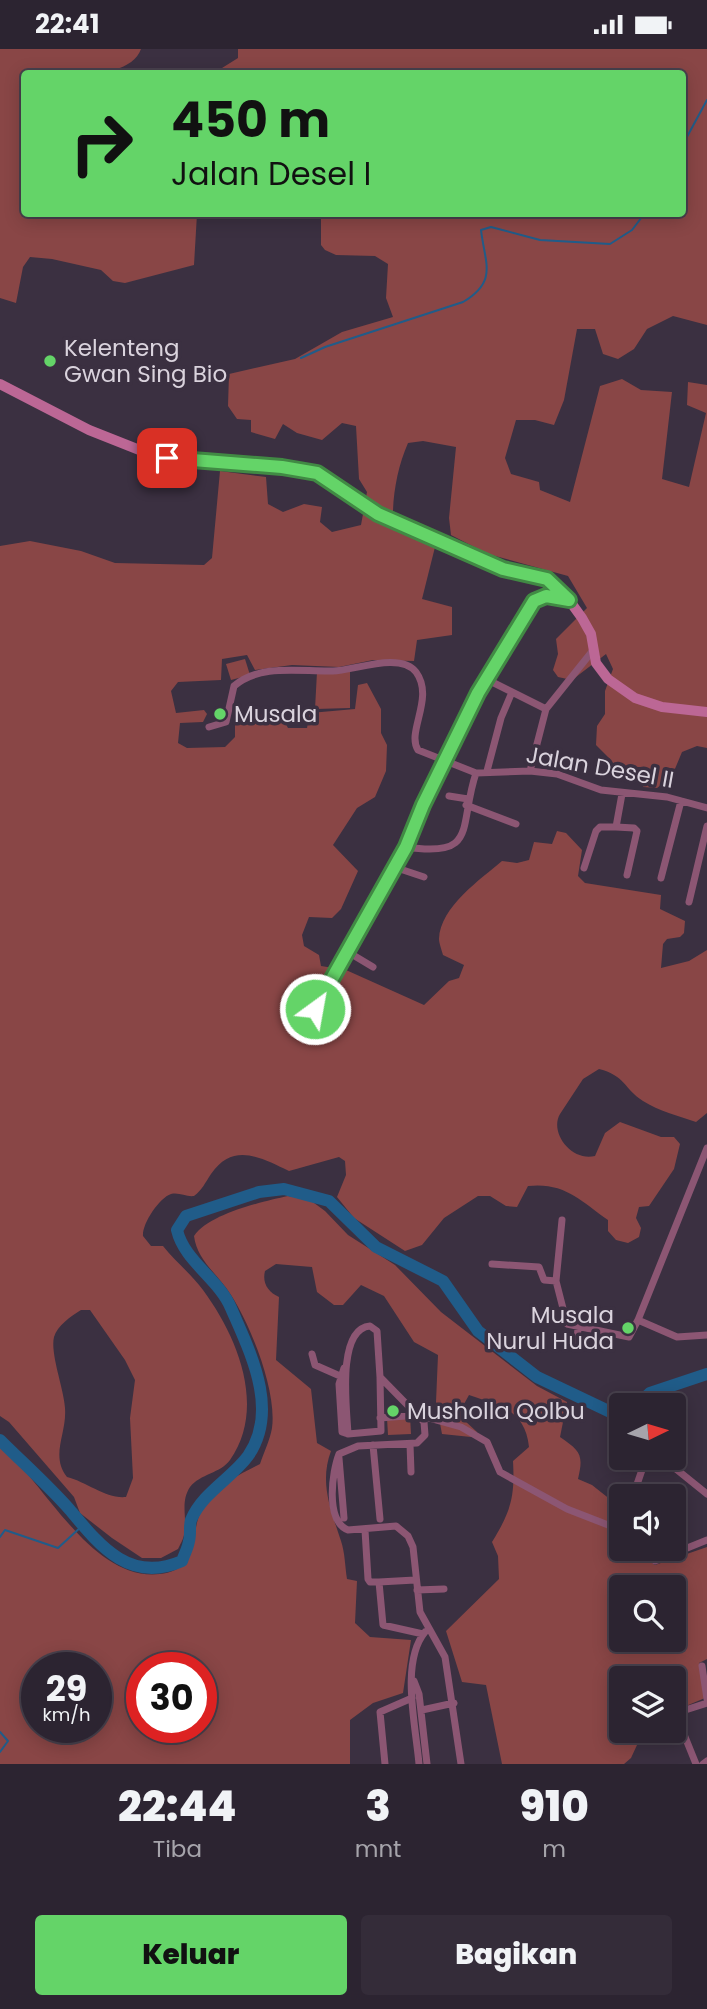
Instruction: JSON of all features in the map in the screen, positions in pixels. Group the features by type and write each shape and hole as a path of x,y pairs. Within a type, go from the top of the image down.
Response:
{"main road":[{"path":"0,384 89,431 142,451 176,459 282,467 317,473 378,514 503,569 547,579 569,600 591,634 601,672 635,698 662,708 707,712"}],"street":[{"path":"315,1009 406,847 423,805 447,762 486,679 534,601 546,596 569,600"},
{"path":"530,771 546,709 594,649"},
{"path":"209,727 226,722 230,693 239,682 281,669 332,671 383,662 407,666 418,675 424,696 416,746 476,773 467,802 463,832 452,847 434,851 406,847"},
{"path":"486,679 546,709"},
{"path":"487,771 501,718 512,692"},
{"name":"Jalan Desel II","path":"476,773 530,771 557,774 622,794 681,801 707,808"},
{"path":"616,827 622,794"},
{"path":"449,796 516,824"},
{"path":"661,877 681,801"},
{"path":"688,902 707,826"},
{"path":"584,868 596,831 600,827 634,828 637,831 627,875"},
{"path":"394,867 424,877"},
{"path":"348,953 373,967"},
{"path":"562,1220 556,1281 565,1321 578,1328 632,1336 707,1148"},
{"path":"492,1264 539,1267 544,1280 556,1281"},
{"path":"638,1320 677,1337 707,1335"},
{"path":"373,1327 377,1331 380,1432 342,1432 340,1376 346,1364 359,1330 373,1327"},
{"path":"577,1341 578,1328"},
{"path":"312,1354 315,1365 340,1376"},
{"path":"346,1364 348,1434"},
{"path":"380,1377 424,1422 425,1436 423,1441 410,1444 348,1448 339,1454 332,1478 336,1517 343,1528 365,1530 396,1526 408,1536 413,1547 421,1614 427,1631 445,1657 461,1764"},
{"path":"380,1418 418,1415 453,1424 481,1437 491,1449 500,1472 567,1509 609,1523"},
{"path":"410,1444 411,1472"},
{"path":"373,1445 380,1519"},
{"path":"339,1454 344,1518"},
{"path":"677,1470 707,1495"},
{"path":"365,1530 370,1582 415,1580"},
{"path":"686,1548 707,1540"},
{"path":"379,1581 383,1625 427,1631"},
{"path":"417,1590 444,1589"},
{"path":"419,1764 412,1698 413,1657 427,1631"},
{"path":"696,1764 677,1714 707,1701 702,1666"},
{"path":"414,1680 422,1710 427,1764"},
{"path":"385,1764 380,1712 412,1698"},
{"path":"422,1710 454,1703"}],"shaded area":[{"path":"0,49 141,49 134,60 113,70 21,70 21,217 197,217 194,265 125,283 113,281 101,270 30,257 23,267 16,303 0,298"},
{"path":"238,49 707,49 707,325 673,316 647,329 634,349 618,359 603,354 595,329 577,329 564,400 554,425 535,420 516,420 505,458 511,474 539,482 540,490 570,502 600,386 622,379 641,390 672,392 662,479 689,487 706,413 687,405 688,382 707,385 707,748 697,746 682,752 672,776 657,788 643,787 641,767 611,767 610,759 596,745 597,726 605,714 605,691 613,669 606,654 572,680 558,677 553,670 558,654 556,639 587,608 568,576 488,554 451,535 449,518 456,447 423,441 408,443 404,453 396,483 393,524 436,543 422,599 452,607 452,635 417,640 414,661 373,660 339,667 292,665 255,670 247,655 222,659 221,680 178,682 171,691 176,713 204,710 207,714 203,722 180,723 178,743 187,748 225,747 235,737 235,721 243,716 280,713 288,728 307,728 310,713 355,709 358,685 367,683 381,709 381,733 387,745 386,771 375,797 357,808 333,845 358,871 341,909 332,918 309,917 302,935 304,946 319,955 321,966 346,970 424,1005 449,981 459,978 464,965 443,955 439,941 441,927 454,905 502,861 517,863 529,860 534,842 552,844 557,831 566,833 582,850 578,876 585,883 661,895 660,909 685,921 684,933 680,937 667,939 663,944 661,968 689,961 707,950 707,1113 696,1122 649,1105 620,1079 599,1069 583,1079 560,1114 557,1122 560,1137 571,1150 586,1157 595,1156 605,1133 620,1122 661,1137 674,1137 680,1144 674,1169 649,1206 639,1207 636,1218 641,1228 639,1237 628,1243 616,1240 608,1231 608,1220 580,1199 562,1190 541,1185 528,1186 517,1207 506,1206 490,1196 478,1196 444,1218 422,1245 405,1251 354,1218 337,1197 346,1175 345,1161 339,1157 289,1171 257,1157 238,1155 219,1164 194,1196 166,1196 148,1218 143,1236 151,1246 163,1246 198,1284 227,1329 243,1372 247,1395 246,1418 241,1439 230,1460 221,1468 199,1479 187,1492 185,1532 178,1549 161,1558 142,1558 80,1513 74,1497 9,1422 0,1416 0,546 30,541 81,551 115,563 204,565 212,558 220,471 266,477 268,504 283,512 304,504 322,507 320,522 332,532 361,525 367,492 359,479 356,426 342,423 322,440 297,433 283,424 275,439 251,432 251,420 237,419 228,406 229,374 295,359 342,332 393,317 386,298 388,264 375,256 336,255 325,250 321,245 321,217 686,217 686,70 219,70 238,58","holes":["81,1310 90,1310 125,1360 135,1380 130,1418 133,1478 126,1497 119,1497 67,1477 62,1469 59,1452 65,1408 54,1353 54,1337 69,1318"]},
{"path":"245,659 250,675 231,680 226,664"},
{"path":"317,672 350,672 350,708 315,709"},
{"path":"288,1196 310,1200 348,1235 395,1265 441,1312 537,1386 567,1402 560,1437 579,1454 581,1464 578,1479 592,1485 609,1498 609,1561 649,1561 655,1565 667,1561 686,1561 686,1554 707,1547 707,1659 699,1663 705,1698 686,1706 686,1666 609,1666 609,1743 639,1743 624,1764 502,1764 486,1685 462,1682 446,1631 499,1579 498,1556 492,1542 510,1503 513,1461 529,1447 527,1435 517,1417 501,1407 469,1395 464,1404 464,1420 477,1432 471,1437 442,1434 436,1402 438,1355 414,1342 384,1296 361,1285 343,1305 334,1305 317,1292 312,1267 276,1264 265,1271 264,1279 272,1293 279,1297 276,1360 311,1389 317,1443 331,1451 326,1485 342,1546 347,1579 357,1581 355,1623 370,1637 411,1640 403,1693 373,1703 350,1720 350,1764 0,1764 0,1445 71,1527 91,1547 113,1563 135,1572 160,1574 182,1566 192,1551 202,1509 223,1485 260,1464 272,1428 271,1396 254,1341 231,1295 199,1253 194,1236 211,1221 250,1205"},
{"path":"410,1416 411,1434 388,1435 387,1418"}],"waterway":[{"path":"686,139 707,100"},
{"path":"301,358 325,347 463,302 481,287 485,279 487,271 481,230 491,227 540,240 610,244 632,230 642,217"},
{"path":"0,1440 93,1536 118,1558 147,1568 163,1567 182,1561 190,1536 191,1520 196,1510 248,1456 262,1420 262,1401 253,1362 231,1308 226,1298 187,1251 177,1230 186,1216 259,1192 284,1189 329,1201 376,1247 443,1281 478,1331 537,1377 609,1411"},
{"path":"650,1393 707,1374"},
{"path":"0,1537 5,1530 58,1548 82,1526"},
{"path":"0,1732 8,1741 0,1752"}],"place":[{"name":"Kelenteng Gwan Sing Bio","path":"50,361"},
{"name":"Musala","path":"220,714"},
{"name":"Musala Nurul Huda","path":"628,1328"},
{"name":"Musholla Qolbu","path":"393,1411"}],"route":[{"path":"167,458 299,468 317,473 378,514 419,529 503,569 547,579 569,600 546,596 534,601 478,693 447,762 423,805 406,847 315,1009"}]}
